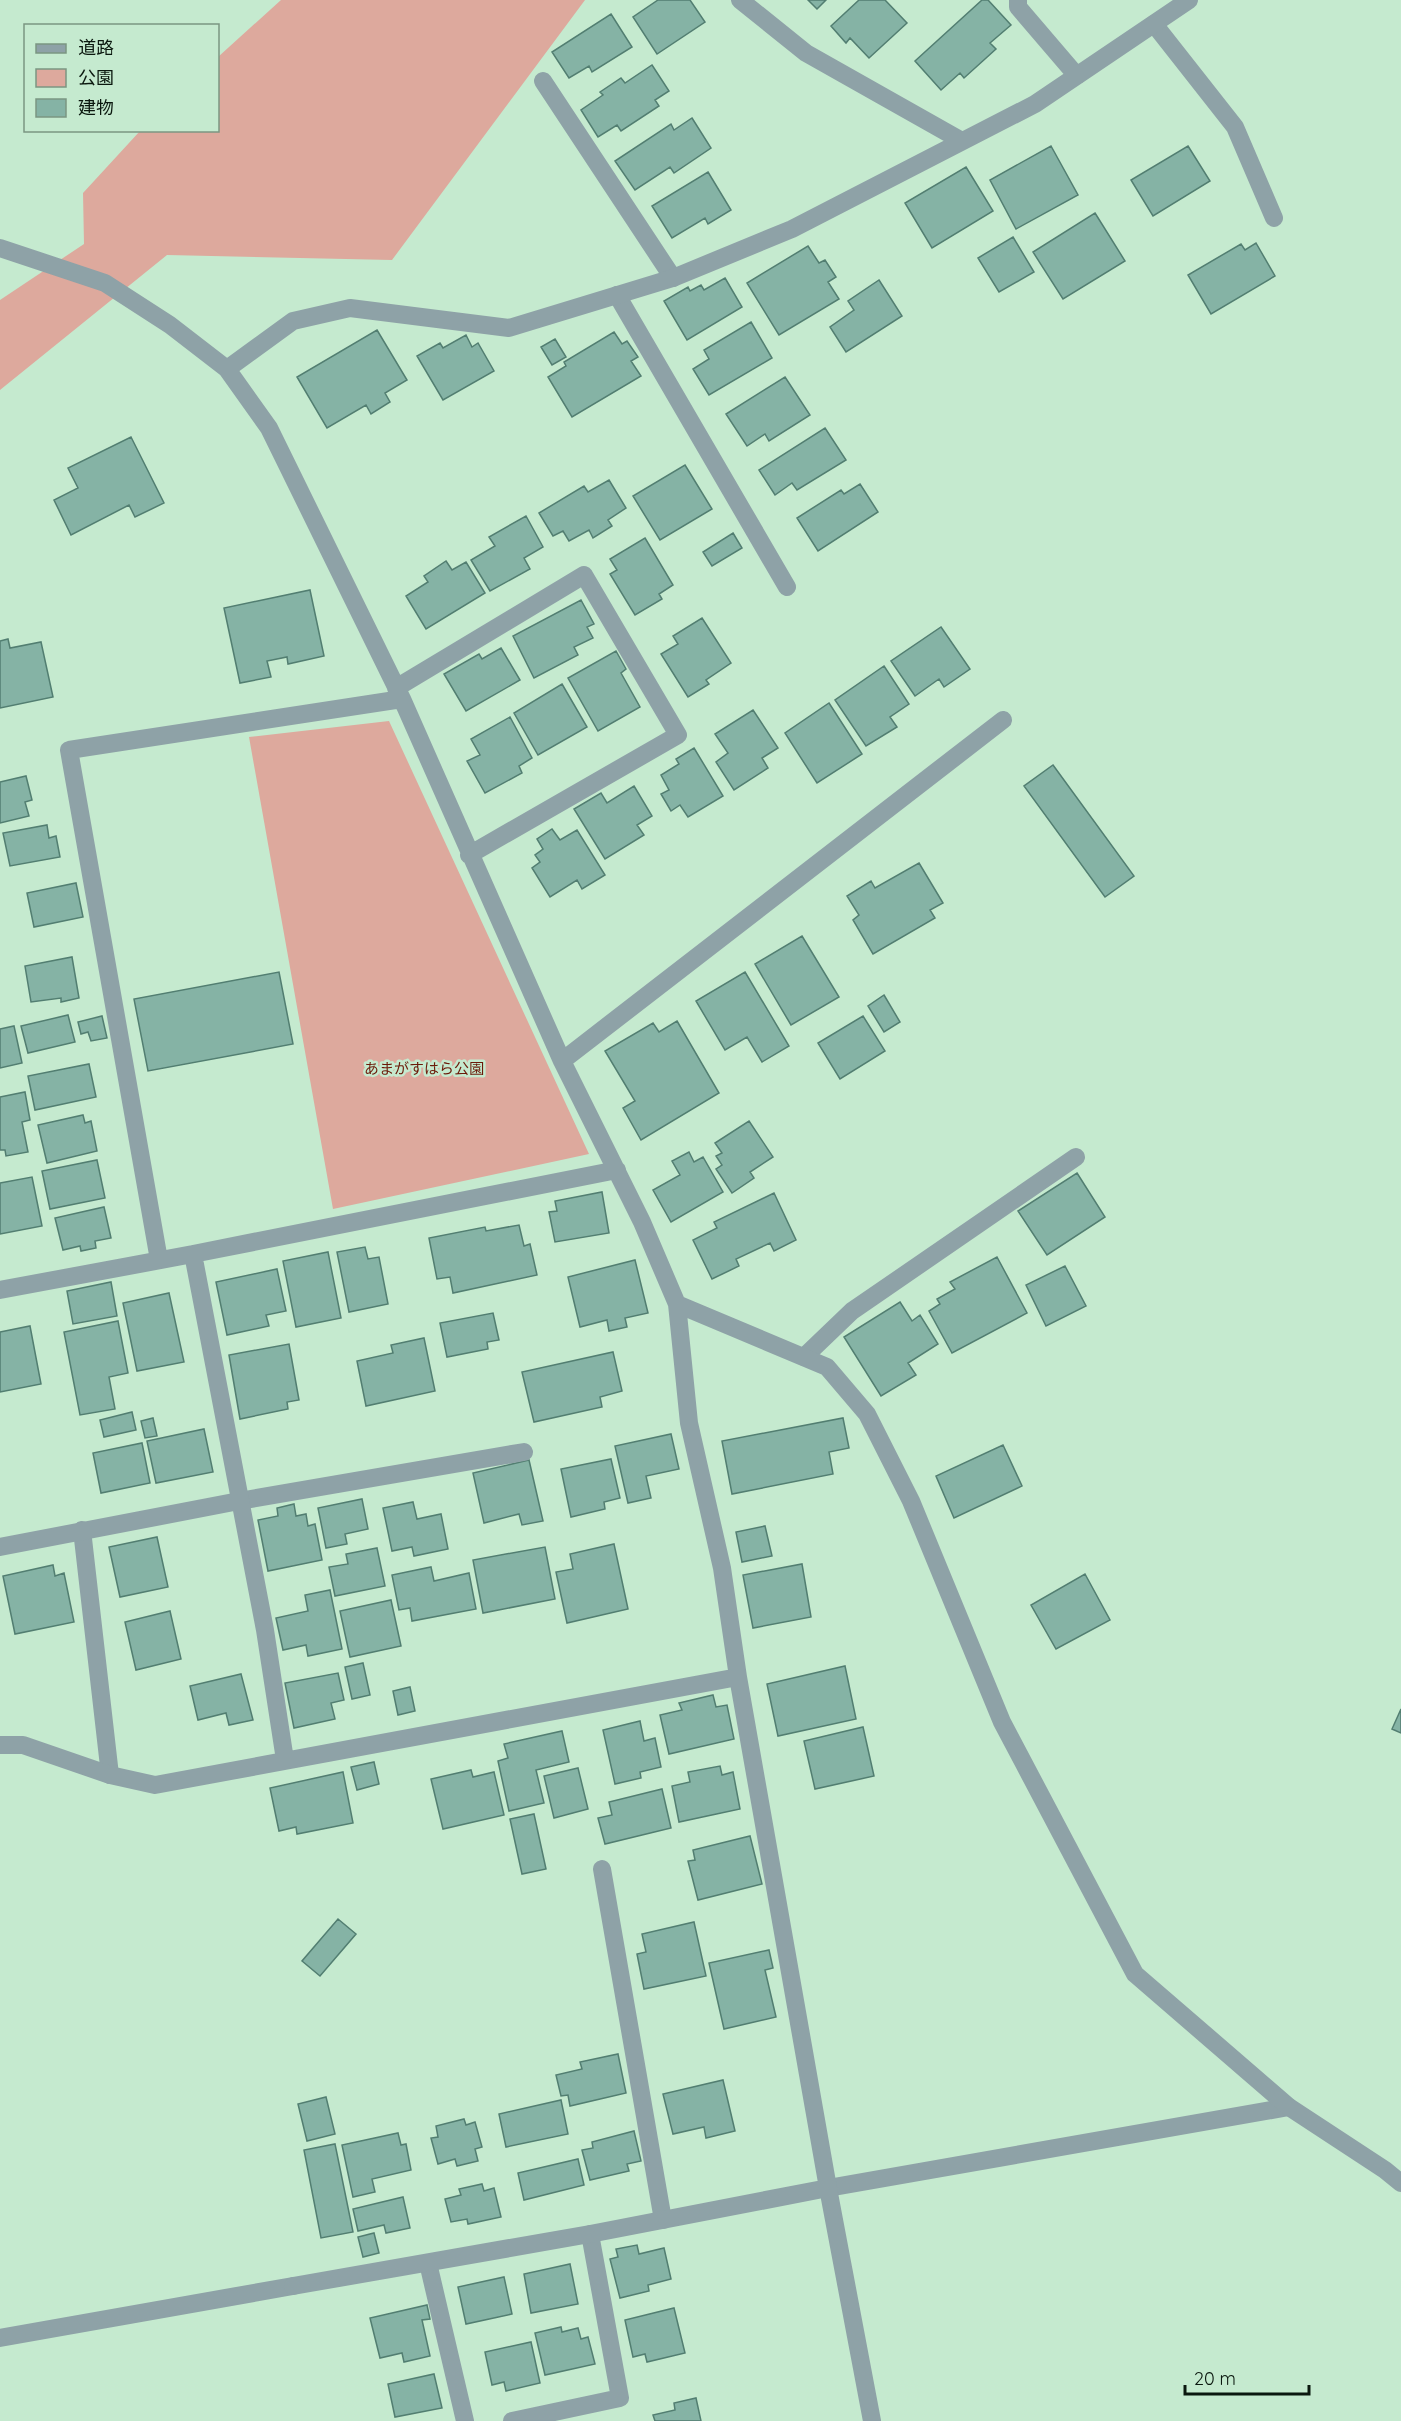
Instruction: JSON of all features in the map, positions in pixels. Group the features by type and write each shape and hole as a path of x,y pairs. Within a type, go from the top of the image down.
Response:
{"street":[{"path":"740,0 806,53 962,141"},
{"path":"1018,0 1018,7 1077,76"},
{"path":"227,369 293,321 350,308 509,328 673,278 792,229 1035,104 1190,0"},
{"path":"1154,24 1234,127 1274,218"},
{"path":"543,81 673,278"},
{"path":"0,248 105,283 170,325 227,369 269,428 399,693 562,1061 642,1222 676,1304 689,1424 722,1568 738,1677 828,2188 872,2421"},
{"path":"617,295 787,587"},
{"path":"159,1260 69,750 399,693 584,575 678,735 469,855"},
{"path":"562,1061 1003,720"},
{"path":"804,1357 852,1311 1076,1157"},
{"path":"0,1290 617,1170"},
{"path":"193,1254 265,1630 285,1760"},
{"path":"676,1304 827,1367 867,1414 911,1501 1002,1722 1135,1974 1289,2107 1393,2167 1401,2183"},
{"path":"0,1547 239,1501 524,1452"},
{"path":"82,1530 110,1775"},
{"path":"0,1744 23,1745 110,1775 155,1785 738,1677"},
{"path":"602,1869 663,2220"},
{"path":"0,2338 1289,2107"},
{"path":"512,2421 620,2398 590,2234"},
{"path":"428,2263 465,2421"}],"green space":[{"path":"281,0 585,0 392,260 167,255 0,390 0,300 84,244 83,193 139,132 219,132 219,56"},
{"name":"あまがすはら公園","path":"389,721 589,1154 333,1209 249,737"}],"building":[{"path":"658,0 690,0 705,22 657,54 633,17"},
{"path":"808,0 826,0 817,9"},
{"path":"859,0 885,0 907,23 869,58 850,38 846,43 831,26"},
{"path":"982,0 988,0 1011,25 990,43 996,49 964,78 960,73 941,90 915,61"},
{"path":"611,14 632,47 592,72 589,66 569,78 552,52"},
{"path":"652,65 669,91 655,100 659,106 621,131 617,125 598,137 581,110 603,95 600,92 621,78 625,83"},
{"path":"692,118 711,148 674,173 670,167 635,190 615,161 671,124 674,130"},
{"path":"1051,146 1078,195 1016,229 990,180"},
{"path":"1188,146 1210,181 1153,216 1131,180"},
{"path":"966,167 993,211 932,248 905,203"},
{"path":"708,172 731,210 708,224 705,218 672,238 652,206"},
{"path":"1095,213 1125,261 1063,299 1033,252"},
{"path":"1013,237 1034,272 999,292 978,258"},
{"path":"1256,243 1275,276 1211,314 1188,275 1241,244 1245,250"},
{"path":"808,246 819,263 825,260 836,277 828,282 839,299 779,335 747,283"},
{"path":"725,278 742,307 687,340 664,301 688,287 690,291 701,285 704,290"},
{"path":"879,280 902,316 846,352 830,327 854,310 848,301"},
{"path":"751,322 772,358 709,395 693,369 709,359 704,350"},
{"path":"377,330 407,380 385,393 390,402 371,414 366,405 327,428 297,377"},
{"path":"614,332 622,344 627,341 638,357 631,361 641,376 572,417 548,377 566,366 564,362"},
{"path":"466,335 472,347 478,343 494,371 443,400 417,356 440,343 443,348"},
{"path":"555,339 566,357 552,365 541,347"},
{"path":"785,377 810,415 769,441 765,434 747,446 726,414"},
{"path":"825,428 846,460 797,490 792,483 775,495 759,470"},
{"path":"131,437 164,503 135,517 129,505 71,535 54,500 78,488 68,468"},
{"path":"685,465 712,509 660,540 633,496"},
{"path":"609,480 626,508 608,520 612,526 593,538 589,530 569,541 563,531 553,536 539,513 584,486 588,492"},
{"path":"860,484 878,512 818,551 797,518 841,490 844,494"},
{"path":"526,516 543,547 524,558 530,569 490,591 471,560 495,546 489,537"},
{"path":"733,533 742,548 712,566 703,552"},
{"path":"645,538 673,585 659,594 662,599 635,615 610,574 617,570 610,559"},
{"path":"446,561 452,570 466,562 485,593 426,629 406,596 428,582 424,576"},
{"path":"310,590 324,656 288,664 287,657 267,661 271,677 240,683 224,608"},
{"path":"581,600 594,624 587,627 593,638 574,647 578,655 534,678 513,636"},
{"path":"702,618 731,663 706,680 709,684 688,697 661,654 678,644 673,636"},
{"path":"941,627 970,669 944,687 939,679 915,696 891,661"},
{"path":"8,639 10,648 41,642 53,697 0,708 0,641"},
{"path":"501,648 520,680 466,711 444,674 479,654 482,659"},
{"path":"616,651 626,669 621,673 640,707 598,731 568,678"},
{"path":"884,666 909,704 890,717 897,727 866,746 835,700"},
{"path":"562,684 587,727 538,755 514,713"},
{"path":"829,703 862,754 817,783 785,733"},
{"path":"753,710 778,748 762,758 768,768 734,790 716,762 728,753 715,734"},
{"path":"510,717 532,758 519,766 522,773 485,793 467,761 480,755 471,739"},
{"path":"694,748 723,796 688,817 680,805 671,811 661,794 669,790 661,775 679,764 676,759"},
{"path":"1053,765 1134,876 1105,897 1024,786"},
{"path":"26,776 32,800 25,802 29,816 0,823 0,782"},
{"path":"634,786 652,816 637,825 644,835 605,859 574,809 601,793 607,803"},
{"path":"47,825 49,838 56,836 60,857 10,866 3,833"},
{"path":"552,829 560,840 577,830 605,875 582,889 577,880 550,897 532,868 540,862 535,855 543,849 537,839"},
{"path":"919,863 943,903 930,910 935,918 873,954 853,920 859,915 847,896 871,881 875,888"},
{"path":"76,883 83,917 34,927 27,893"},
{"path":"802,936 839,997 791,1025 755,964"},
{"path":"72,957 79,998 61,1002 61,998 31,1002 25,966"},
{"path":"279,972 293,1044 148,1071 134,999"},
{"path":"745,972 789,1046 762,1062 747,1037 725,1050 696,1001"},
{"path":"884,995 900,1022 884,1032 868,1006"},
{"path":"68,1015 75,1042 28,1053 21,1026"},
{"path":"102,1016 107,1038 91,1041 88,1032 81,1034 78,1022"},
{"path":"863,1016 885,1051 840,1079 818,1043"},
{"path":"677,1021 719,1093 641,1140 623,1108 635,1101 605,1051 653,1023 659,1032"},
{"path":"14,1026 22,1063 0,1068 0,1029"},
{"path":"89,1064 96,1097 35,1110 28,1076"},
{"path":"25,1092 30,1120 22,1122 28,1152 6,1156 5,1150 0,1150 0,1097"},
{"path":"83,1115 85,1123 91,1121 97,1151 47,1163 38,1125"},
{"path":"749,1121 773,1157 750,1172 754,1178 732,1193 716,1169 722,1165 716,1156 722,1153 715,1143"},
{"path":"689,1152 694,1162 703,1157 723,1192 671,1222 653,1190 680,1175 672,1161"},
{"path":"97,1160 105,1198 50,1209 42,1171"},
{"path":"1077,1173 1105,1217 1047,1255 1018,1211"},
{"path":"32,1177 42,1226 0,1234 0,1183"},
{"path":"602,1192 609,1233 555,1242 549,1212 557,1211 555,1201"},
{"path":"774,1193 796,1240 774,1251 770,1243 736,1259 739,1266 712,1279 693,1240 717,1228 714,1222"},
{"path":"104,1207 111,1238 95,1241 96,1248 81,1251 80,1246 63,1250 55,1218"},
{"path":"519,1225 524,1246 530,1244 537,1275 453,1293 450,1277 437,1279 429,1238 485,1227 486,1231"},
{"path":"365,1247 368,1259 379,1257 388,1304 349,1312 337,1252"},
{"path":"328,1252 341,1318 296,1327 283,1261"},
{"path":"997,1257 1027,1313 952,1353 929,1311 940,1304 937,1299 955,1289 950,1282"},
{"path":"635,1260 648,1313 625,1318 627,1327 609,1331 607,1320 580,1327 568,1277"},
{"path":"1065,1266 1086,1306 1046,1326 1026,1285"},
{"path":"277,1269 286,1311 266,1315 269,1326 227,1335 216,1282"},
{"path":"111,1282 117,1316 73,1324 67,1291"},
{"path":"169,1293 184,1362 137,1371 123,1303"},
{"path":"900,1302 912,1321 920,1315 938,1344 908,1363 916,1375 881,1396 844,1337"},
{"path":"493,1313 499,1340 487,1342 488,1349 447,1357 440,1323"},
{"path":"118,1321 128,1373 109,1377 115,1409 80,1415 64,1332"},
{"path":"30,1326 41,1384 0,1392 0,1332"},
{"path":"424,1338 435,1391 366,1406 357,1361 393,1353 391,1345"},
{"path":"289,1344 299,1400 287,1402 288,1409 240,1419 229,1355"},
{"path":"613,1352 622,1391 600,1397 602,1407 534,1422 522,1372"},
{"path":"132,1412 136,1430 104,1437 100,1420"},
{"path":"153,1418 157,1436 145,1438 141,1421"},
{"path":"843,1418 849,1448 829,1452 833,1474 732,1494 722,1441"},
{"path":"204,1429 213,1472 156,1483 147,1441"},
{"path":"671,1434 679,1469 646,1476 651,1498 628,1503 615,1446"},
{"path":"142,1443 150,1483 101,1493 93,1453"},
{"path":"1003,1445 1022,1486 954,1518 936,1476"},
{"path":"611,1459 620,1498 604,1502 605,1509 571,1517 561,1469"},
{"path":"529,1460 543,1521 522,1525 519,1514 484,1523 473,1473"},
{"path":"362,1499 368,1529 345,1534 347,1544 326,1548 318,1508"},
{"path":"413,1502 417,1519 441,1514 448,1549 414,1556 412,1547 392,1551 383,1508"},
{"path":"294,1504 296,1516 306,1514 308,1526 315,1524 322,1560 268,1571 258,1520 278,1516 277,1508"},
{"path":"765,1526 772,1556 742,1562 736,1532"},
{"path":"157,1537 168,1587 120,1597 109,1547"},
{"path":"614,1544 628,1609 567,1623 556,1572 573,1569 570,1554"},
{"path":"545,1547 555,1599 483,1613 473,1560"},
{"path":"377,1548 385,1586 335,1596 329,1567 348,1564 346,1554"},
{"path":"802,1564 811,1617 753,1628 743,1575"},
{"path":"53,1565 55,1576 64,1573 74,1622 15,1634 3,1576"},
{"path":"431,1567 434,1581 469,1573 476,1609 412,1621 410,1608 399,1610 392,1575"},
{"path":"1085,1574 1110,1620 1056,1649 1031,1605"},
{"path":"330,1590 342,1649 308,1656 306,1645 283,1650 276,1618 308,1611 305,1595"},
{"path":"391,1600 401,1646 350,1657 340,1611"},
{"path":"170,1611 181,1659 136,1670 125,1622"},
{"path":"363,1663 370,1695 352,1699 345,1667"},
{"path":"845,1666 856,1719 778,1736 767,1684"},
{"path":"338,1673 344,1700 331,1703 335,1719 294,1728 285,1683"},
{"path":"241,1674 253,1720 229,1725 226,1713 198,1720 190,1686"},
{"path":"410,1687 415,1711 398,1715 393,1691"},
{"path":"713,1695 716,1707 727,1705 734,1739 669,1754 660,1715 682,1710 679,1703"},
{"path":"1401,1709 1401,1733 1392,1729"},
{"path":"640,1721 644,1741 655,1738 661,1767 640,1772 641,1778 615,1784 603,1730"},
{"path":"863,1727 874,1776 815,1789 804,1741"},
{"path":"562,1731 569,1762 536,1770 544,1803 509,1811 498,1761 508,1758 504,1744"},
{"path":"374,1762 379,1784 357,1790 351,1767"},
{"path":"720,1766 722,1775 733,1772 740,1809 679,1822 672,1786 690,1782 688,1772"},
{"path":"578,1768 588,1809 554,1818 544,1776"},
{"path":"471,1770 473,1777 494,1772 504,1815 443,1829 431,1779"},
{"path":"343,1772 353,1823 297,1834 296,1827 279,1831 270,1788"},
{"path":"662,1789 671,1828 605,1844 598,1818 612,1815 609,1802"},
{"path":"534,1814 546,1869 522,1874 510,1819"},
{"path":"750,1836 762,1884 698,1900 688,1861 695,1860 693,1850"},
{"path":"338,1919 356,1934 320,1976 302,1961"},
{"path":"694,1922 706,1976 644,1989 637,1954 646,1952 642,1934"},
{"path":"769,1950 773,1968 765,1970 776,2017 724,2029 709,1963"},
{"path":"618,2054 626,2093 570,2106 568,2095 561,2096 556,2075 582,2069 580,2062"},
{"path":"723,2080 735,2131 706,2138 704,2127 673,2134 663,2094"},
{"path":"326,2097 335,2134 307,2141 298,2104"},
{"path":"561,2100 568,2134 506,2147 499,2114"},
{"path":"464,2119 466,2125 475,2122 482,2147 475,2149 478,2161 457,2166 455,2159 438,2164 431,2138 438,2137 436,2126"},
{"path":"634,2131 641,2161 627,2164 629,2171 590,2180 582,2150 593,2148 592,2142"},
{"path":"398,2133 401,2145 406,2144 411,2170 372,2179 375,2192 353,2197 342,2145"},
{"path":"335,2144 353,2232 321,2238 304,2150"},
{"path":"578,2159 584,2185 524,2200 518,2173"},
{"path":"482,2184 484,2191 494,2188 501,2217 468,2224 467,2219 451,2222 445,2199 461,2195 459,2189"},
{"path":"403,2197 410,2228 386,2233 384,2225 358,2231 353,2209"},
{"path":"374,2233 379,2253 363,2257 358,2237"},
{"path":"637,2245 639,2254 664,2248 671,2279 648,2285 649,2291 620,2298 610,2259 618,2257 616,2249"},
{"path":"570,2264 578,2304 531,2313 524,2274"},
{"path":"504,2277 512,2314 466,2324 458,2287"},
{"path":"427,2305 430,2319 422,2320 430,2356 404,2362 402,2353 380,2358 370,2318"},
{"path":"674,2308 685,2353 647,2362 645,2354 633,2357 625,2320"},
{"path":"561,2327 562,2332 578,2328 581,2339 588,2337 595,2364 545,2375 535,2333"},
{"path":"531,2342 540,2383 506,2391 504,2382 492,2385 485,2352"},
{"path":"434,2374 442,2408 395,2417 388,2384"},
{"path":"696,2398 701,2421 655,2421 653,2415 675,2410 674,2403"}]}
